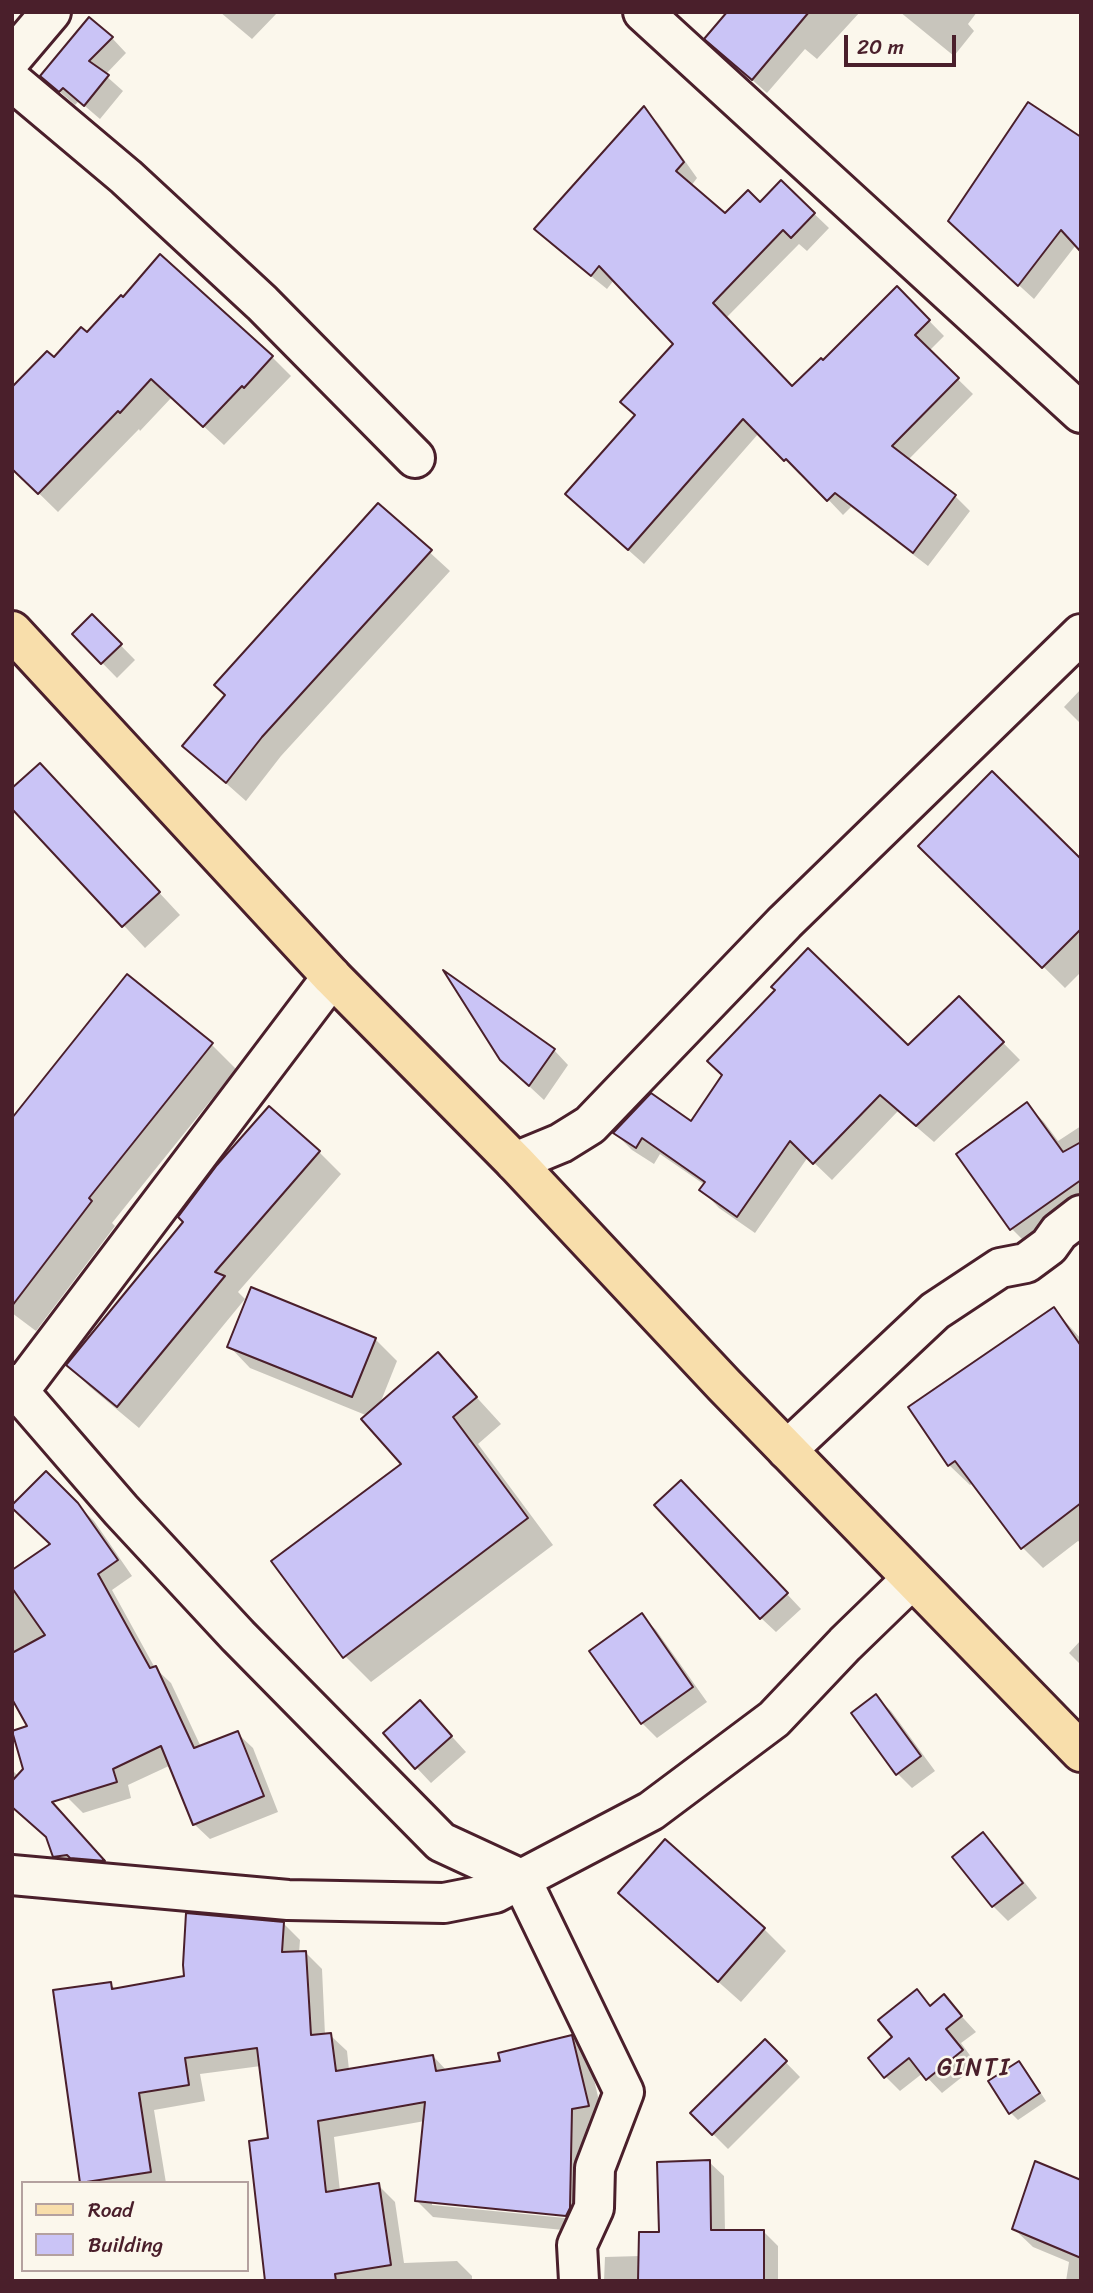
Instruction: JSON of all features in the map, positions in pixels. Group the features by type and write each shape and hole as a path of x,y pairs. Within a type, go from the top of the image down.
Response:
{"main road":[{"path":"12,631 332,977 515,1162 787,1450 1081,1752"}],"street":[{"path":"12,58 51,12"},
{"path":"643,12 1081,413"},
{"path":"12,81 126,177 262,303 415,458"},
{"path":"515,1162 561,1143 590,1125 785,922 1081,634"},
{"path":"332,977 16,1388 121,1510 238,1636 441,1842 521,1879 624,2092 595,2168 594,2208 577,2245 579,2281"},
{"path":"787,1450 935,1311 1000,1268 1026,1263 1049,1246 1059,1232 1081,1215"},
{"path":"12,1875 288,1900 444,1903 495,1894 651,1811 774,1719 912,1579"},
{"path":"441,1842 444,1903"}],"building":[{"path":"727,12 809,12 752,80 704,39"},
{"path":"89,17 113,37 89,61 109,75 84,106 63,88 59,92 40,76"},
{"path":"1028,102 1081,137 1081,252 1061,230 1018,286 948,221"},
{"path":"644,106 684,162 676,171 725,213 748,190 760,202 781,180 815,213 791,238 783,230 713,303 792,386 821,358 823,360 897,286 930,320 915,335 959,378 892,446 956,495 913,553 835,493 827,501 743,419 628,550 565,494 635,415 620,402 673,344 599,266 591,276 534,229"},
{"path":"160,254 273,356 203,427 151,379 38,494 12,469 12,387 47,351 54,357 81,327 87,332 121,295 123,297"},
{"path":"378,503 432,550 262,737 226,783 182,746 225,695 214,685"},
{"path":"92,614 122,644 101,664 72,634"},
{"path":"40,763 160,892 122,927 12,809 12,788"},
{"path":"992,771 1081,859 1081,929 1042,968 918,846"},
{"path":"808,948 908,1045 959,996 1004,1042 916,1126 880,1095 813,1164 790,1141 737,1217 699,1190 705,1182 642,1138 636,1148 613,1133 651,1093 691,1121 722,1075 707,1061 775,990 771,987"},
{"path":"443,970 555,1049 529,1086 500,1060"},
{"path":"127,974 213,1043 89,1198 92,1201 12,1306 12,1118"},
{"path":"1027,1102 1063,1152 1081,1142 1081,1180 1010,1230 956,1154"},
{"path":"269,1106 320,1151 215,1272 225,1276 117,1407 66,1365 183,1222 178,1217 217,1165"},
{"path":"251,1287 376,1338 352,1397 227,1347"},
{"path":"1054,1307 1081,1346 1081,1503 1021,1549 955,1461 948,1466 908,1407"},
{"path":"438,1352 477,1397 453,1417 528,1518 343,1658 271,1561 401,1464 361,1419"},
{"path":"46,1471 78,1503 118,1560 98,1574 150,1668 156,1666 194,1748 238,1731 264,1796 193,1825 161,1746 113,1769 117,1782 52,1802 105,1861 70,1858 67,1855 53,1857 46,1837 12,1807 12,1781 23,1769 12,1731 27,1726 12,1699 12,1653 45,1635 12,1588 12,1570 50,1544 12,1505"},
{"path":"681,1480 788,1593 760,1619 654,1505"},
{"path":"642,1613 693,1687 641,1724 589,1651"},
{"path":"876,1694 921,1756 896,1775 851,1713"},
{"path":"420,1700 452,1736 415,1769 383,1733"},
{"path":"983,1832 1023,1883 992,1907 952,1857"},
{"path":"665,1839 765,1928 718,1982 618,1893"},
{"path":"186,1913 284,1922 282,1952 306,1951 311,2035 331,2033 336,2071 433,2055 436,2071 500,2061 498,2053 572,2035 589,2106 572,2109 570,2208 566,2216 415,2201 425,2102 318,2121 326,2192 379,2183 391,2265 335,2274 336,2281 265,2281 249,2141 268,2138 257,2048 185,2058 189,2085 139,2093 151,2172 80,2181 53,1990 111,1982 112,1989 184,1976"},
{"path":"917,1989 930,2006 944,1994 962,2016 946,2029 963,2050 926,2080 909,2058 884,2078 868,2058 892,2037 878,2020"},
{"path":"765,2039 787,2061 712,2135 690,2113"},
{"path":"1019,2061 1040,2093 1009,2114 988,2081"},
{"path":"710,2160 711,2230 764,2230 764,2281 638,2281 639,2232 659,2232 657,2162"},
{"path":"1035,2161 1081,2180 1081,2258 1012,2229"}],"district":[{"name":"GINTI","path":"974,2069"}]}
